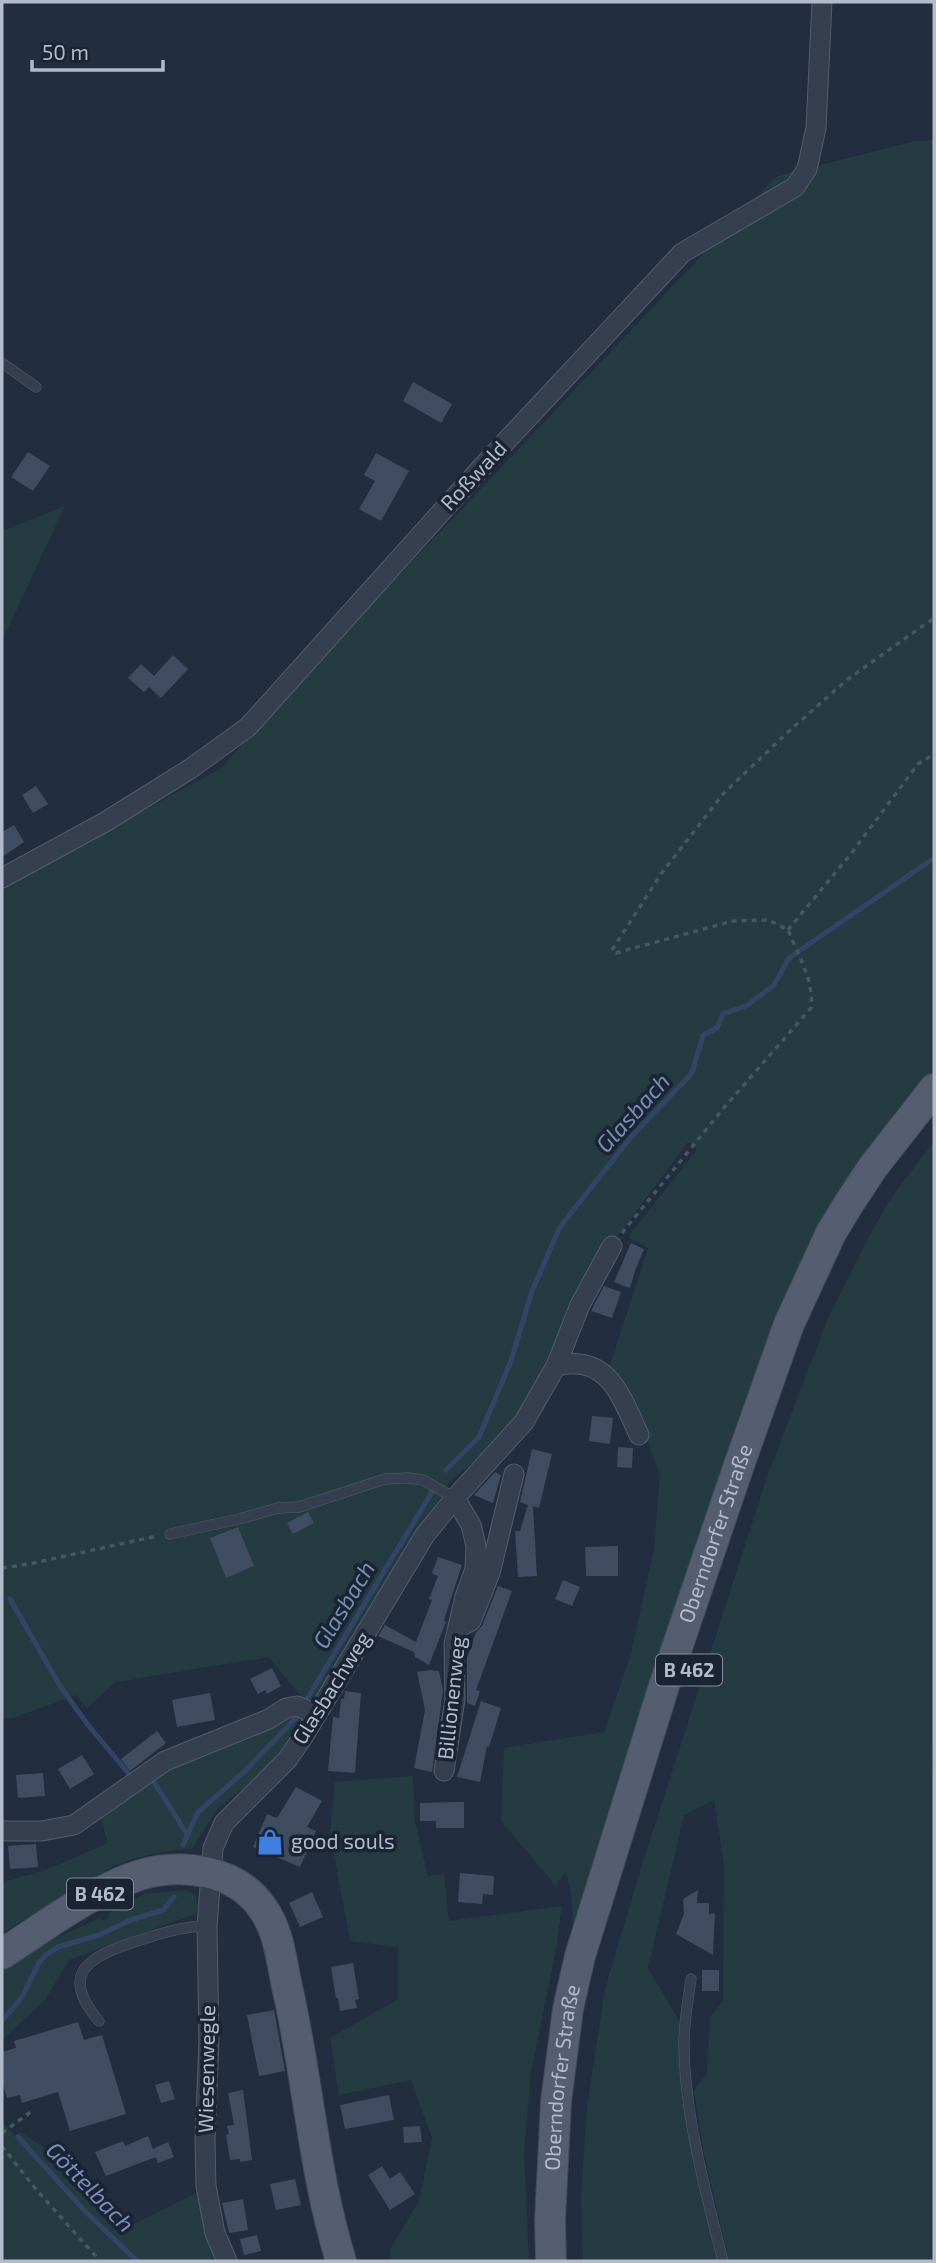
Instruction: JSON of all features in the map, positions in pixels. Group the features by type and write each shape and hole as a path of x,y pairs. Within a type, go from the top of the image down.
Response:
{"main road":[{"name":"Oberndorfer Straße","path":"551,2261 550,2220 556,2102 569,2009 580,1956 664,1686 789,1324 842,1214 873,1167 934,1089"},
{"name":"Oberndorfer Straße","path":"566,2261 570,2152 586,2016 595,1971 624,1868 787,1383 825,1286 889,1177 934,1117"},
{"name":"B 462","path":"2,1954 93,1897 132,1878 165,1871 194,1870 226,1878 250,1893 266,1913 278,1941 298,2035 324,2190 341,2261"}],"street":[{"name":"Roßwald","path":"2,878 106,822 190,769 248,727 472,478 682,253 795,187 807,169 816,128 822,2"},
{"name":"Glasbachweg","path":"210,1873 213,1848 224,1822 286,1760 425,1535 524,1422 556,1366 580,1305 612,1245"},
{"path":"556,1366 571,1363 597,1368 622,1400 639,1434"},
{"name":"Billionenweg","path":"459,1625 466,1625 471,1621 490,1573 514,1474"},
{"name":"Billionenweg","path":"444,1771 453,1724 456,1682 454,1644 475,1569 476,1546 471,1525 455,1498"},
{"path":"2,1831 42,1831 74,1825 165,1761 269,1719 286,1708 296,1706 316,1714"},
{"name":"Wiesenwegle","path":"210,1873 207,1926 209,2040 206,2186 215,2233 227,2261"}],"lane":[{"path":"2,363 36,387"},
{"path":"170,1534 239,1519 278,1507 299,1507 385,1479 424,1480 455,1498"},
{"path":"99,2021 86,2006 79,1991 82,1974 91,1960 106,1951 164,1933 191,1926 207,1926"},
{"path":"691,1979 684,2043 688,2093 703,2183 723,2261"}],"path":[{"path":"612,1245 722,1110 810,1008 810,987 788,930 769,920 733,921 616,953 612,950 661,874 723,794 848,679 934,618"},
{"path":"788,930 850,855 918,764 934,754"},
{"path":"2,1568 170,1534"},
{"path":"2,2133 32,2111"},
{"path":"2,2146 34,2187 100,2261"}],"green space":[{"path":"934,140 934,1073 846,1191 573,1943 571,1898 565,1872 556,1886 501,1821 504,1748 604,1732 630,1657 654,1550 660,1474 636,1412 609,1368 648,1248 628,1237 697,1149 688,1142 620,1233 593,1264 542,1376 522,1409 499,1441 451,1480 317,1703 300,1695 269,1657 116,1682 87,1708 76,1695 13,1718 2,1718 2,887 220,769 372,604 777,176 915,141"},
{"path":"65,506 2,641 2,531"},
{"path":"934,1142 934,2261 729,2261 704,2154 694,2091 707,2073 710,2017 723,2001 724,1866 714,1800 684,1815 648,1968 678,2019 683,2019 688,2121 703,2203 718,2261 583,2261 581,2196 587,2107 605,1989 641,1868 767,1477 827,1321 869,1236 895,1192"},
{"path":"287,1715 302,1719 288,1742 268,1767 218,1808 192,1849 165,1851 113,1866 2,1933 2,1882 46,1870 108,1843 100,1815 166,1766"},
{"path":"413,1776 415,1823 428,1876 444,1874 449,1921 562,1906 556,1950 531,2072 524,2152 529,2261 391,2261 390,2249 419,2201 432,2138 411,2080 339,2095 330,2038 398,1999 398,1947 350,1941 330,1832 335,1782"},
{"path":"186,1890 196,1896 198,1907 195,1914 69,1960 45,2000 2,2040 2,1969 44,1943 100,1918 102,1921 110,1917 109,1913 144,1894"},
{"path":"2,2121 15,2136 20,2132 63,2164 126,2228 198,2192 214,2257 203,2261 2,2261"}],"building":[{"path":"413,382 452,404 441,423 403,401"},
{"path":"28,452 50,466 33,491 11,477"},
{"path":"376,453 409,471 381,521 359,509 375,481 364,475"},
{"path":"173,655 188,669 161,698 149,687 144,692 128,678 141,664 154,676"},
{"path":"36,786 48,804 33,813 22,795"},
{"path":"14,825 24,842 2,857 2,832"},
{"path":"631,1243 644,1249 630,1288 614,1282"},
{"path":"604,1286 621,1292 612,1318 591,1311"},
{"path":"592,1416 613,1418 610,1444 589,1441"},
{"path":"618,1447 633,1448 632,1468 617,1467"},
{"path":"532,1449 552,1454 539,1508 533,1506 537,1576 518,1577 515,1531 520,1531 528,1505 520,1502"},
{"path":"495,1472 501,1475 493,1503 474,1495"},
{"path":"308,1512 314,1523 293,1534 287,1523"},
{"path":"238,1527 254,1566 226,1578 210,1538"},
{"path":"618,1546 618,1576 586,1576 585,1547"},
{"path":"438,1557 462,1565 445,1617 446,1622 429,1665 415,1657 414,1652 378,1636 385,1625 416,1642 432,1600 429,1599 438,1576 432,1573"},
{"path":"563,1580 580,1587 572,1606 555,1599"},
{"path":"498,1586 512,1591 476,1690 480,1691 475,1706 467,1703 467,1658"},
{"path":"272,1668 281,1686 267,1694 265,1690 258,1694 250,1679"},
{"path":"439,1671 443,1691 432,1772 414,1768 425,1710 417,1672"},
{"path":"345,1691 361,1693 355,1773 328,1771 333,1717 339,1718 341,1699 344,1699"},
{"path":"210,1693 215,1720 177,1727 172,1700"},
{"path":"481,1701 501,1708 489,1747 487,1746 480,1782 457,1777"},
{"path":"157,1731 166,1743 130,1771 121,1759"},
{"path":"82,1755 94,1774 70,1789 58,1769"},
{"path":"43,1773 45,1796 18,1798 16,1775"},
{"path":"296,1787 322,1801 307,1827 316,1831 300,1867 253,1847 267,1814 277,1818"},
{"path":"464,1802 464,1828 436,1828 436,1821 420,1821 420,1803"},
{"path":"36,1844 38,1867 10,1869 8,1846"},
{"path":"460,1873 494,1876 493,1895 483,1894 482,1904 458,1902"},
{"path":"698,1890 697,1903 709,1903 709,1914 715,1913 713,1955 676,1934 684,1914 683,1899"},
{"path":"312,1892 323,1917 300,1927 289,1903"},
{"path":"353,1963 359,1999 355,2000 357,2008 340,2011 331,1967"},
{"path":"702,1970 719,1970 719,1991 702,1991"},
{"path":"274,2010 285,2071 259,2076 247,2015"},
{"path":"78,2022 84,2040 102,2035 126,2114 70,2131 58,2092 22,2103 20,2095 7,2098 2,2082 2,2052 16,2048 14,2041"},
{"path":"169,2081 175,2099 161,2103 155,2085"},
{"path":"243,2090 252,2160 240,2162 240,2159 230,2160 226,2135 229,2134 227,2126 234,2125 228,2093"},
{"path":"389,2095 394,2120 345,2129 340,2105"},
{"path":"420,2126 422,2142 404,2143 403,2127"},
{"path":"148,2136 156,2157 106,2176 95,2152 123,2141 125,2146"},
{"path":"168,2142 174,2157 158,2163 153,2149"},
{"path":"382,2166 390,2179 400,2172 415,2194 390,2210 368,2175"},
{"path":"295,2179 301,2205 276,2210 270,2184"},
{"path":"243,2199 248,2230 229,2233 222,2203"},
{"path":"257,2235 261,2251 244,2255 240,2239"}],"waterway":[{"name":"Glasbach","path":"446,1470 479,1437 511,1361 532,1291 560,1227 631,1137 692,1073 703,1035 717,1028 723,1014 746,1006 774,985 789,958 934,858"},
{"name":"Glasbach","path":"307,1699 432,1492"},
{"path":"10,1599 60,1686 129,1774"},
{"name":"Glasbach","path":"183,1845 198,1812 245,1771 296,1718"},
{"path":"154,1782 187,1834"},
{"name":"Glasbach","path":"2,2021 22,1997 40,1961 46,1955 58,1947 99,1935 131,1920 163,1910 174,1897"},
{"name":"Göttelbach","path":"18,2137 85,2211 137,2261"}],"place":[{"name":"good souls","path":"270,1842"}]}
